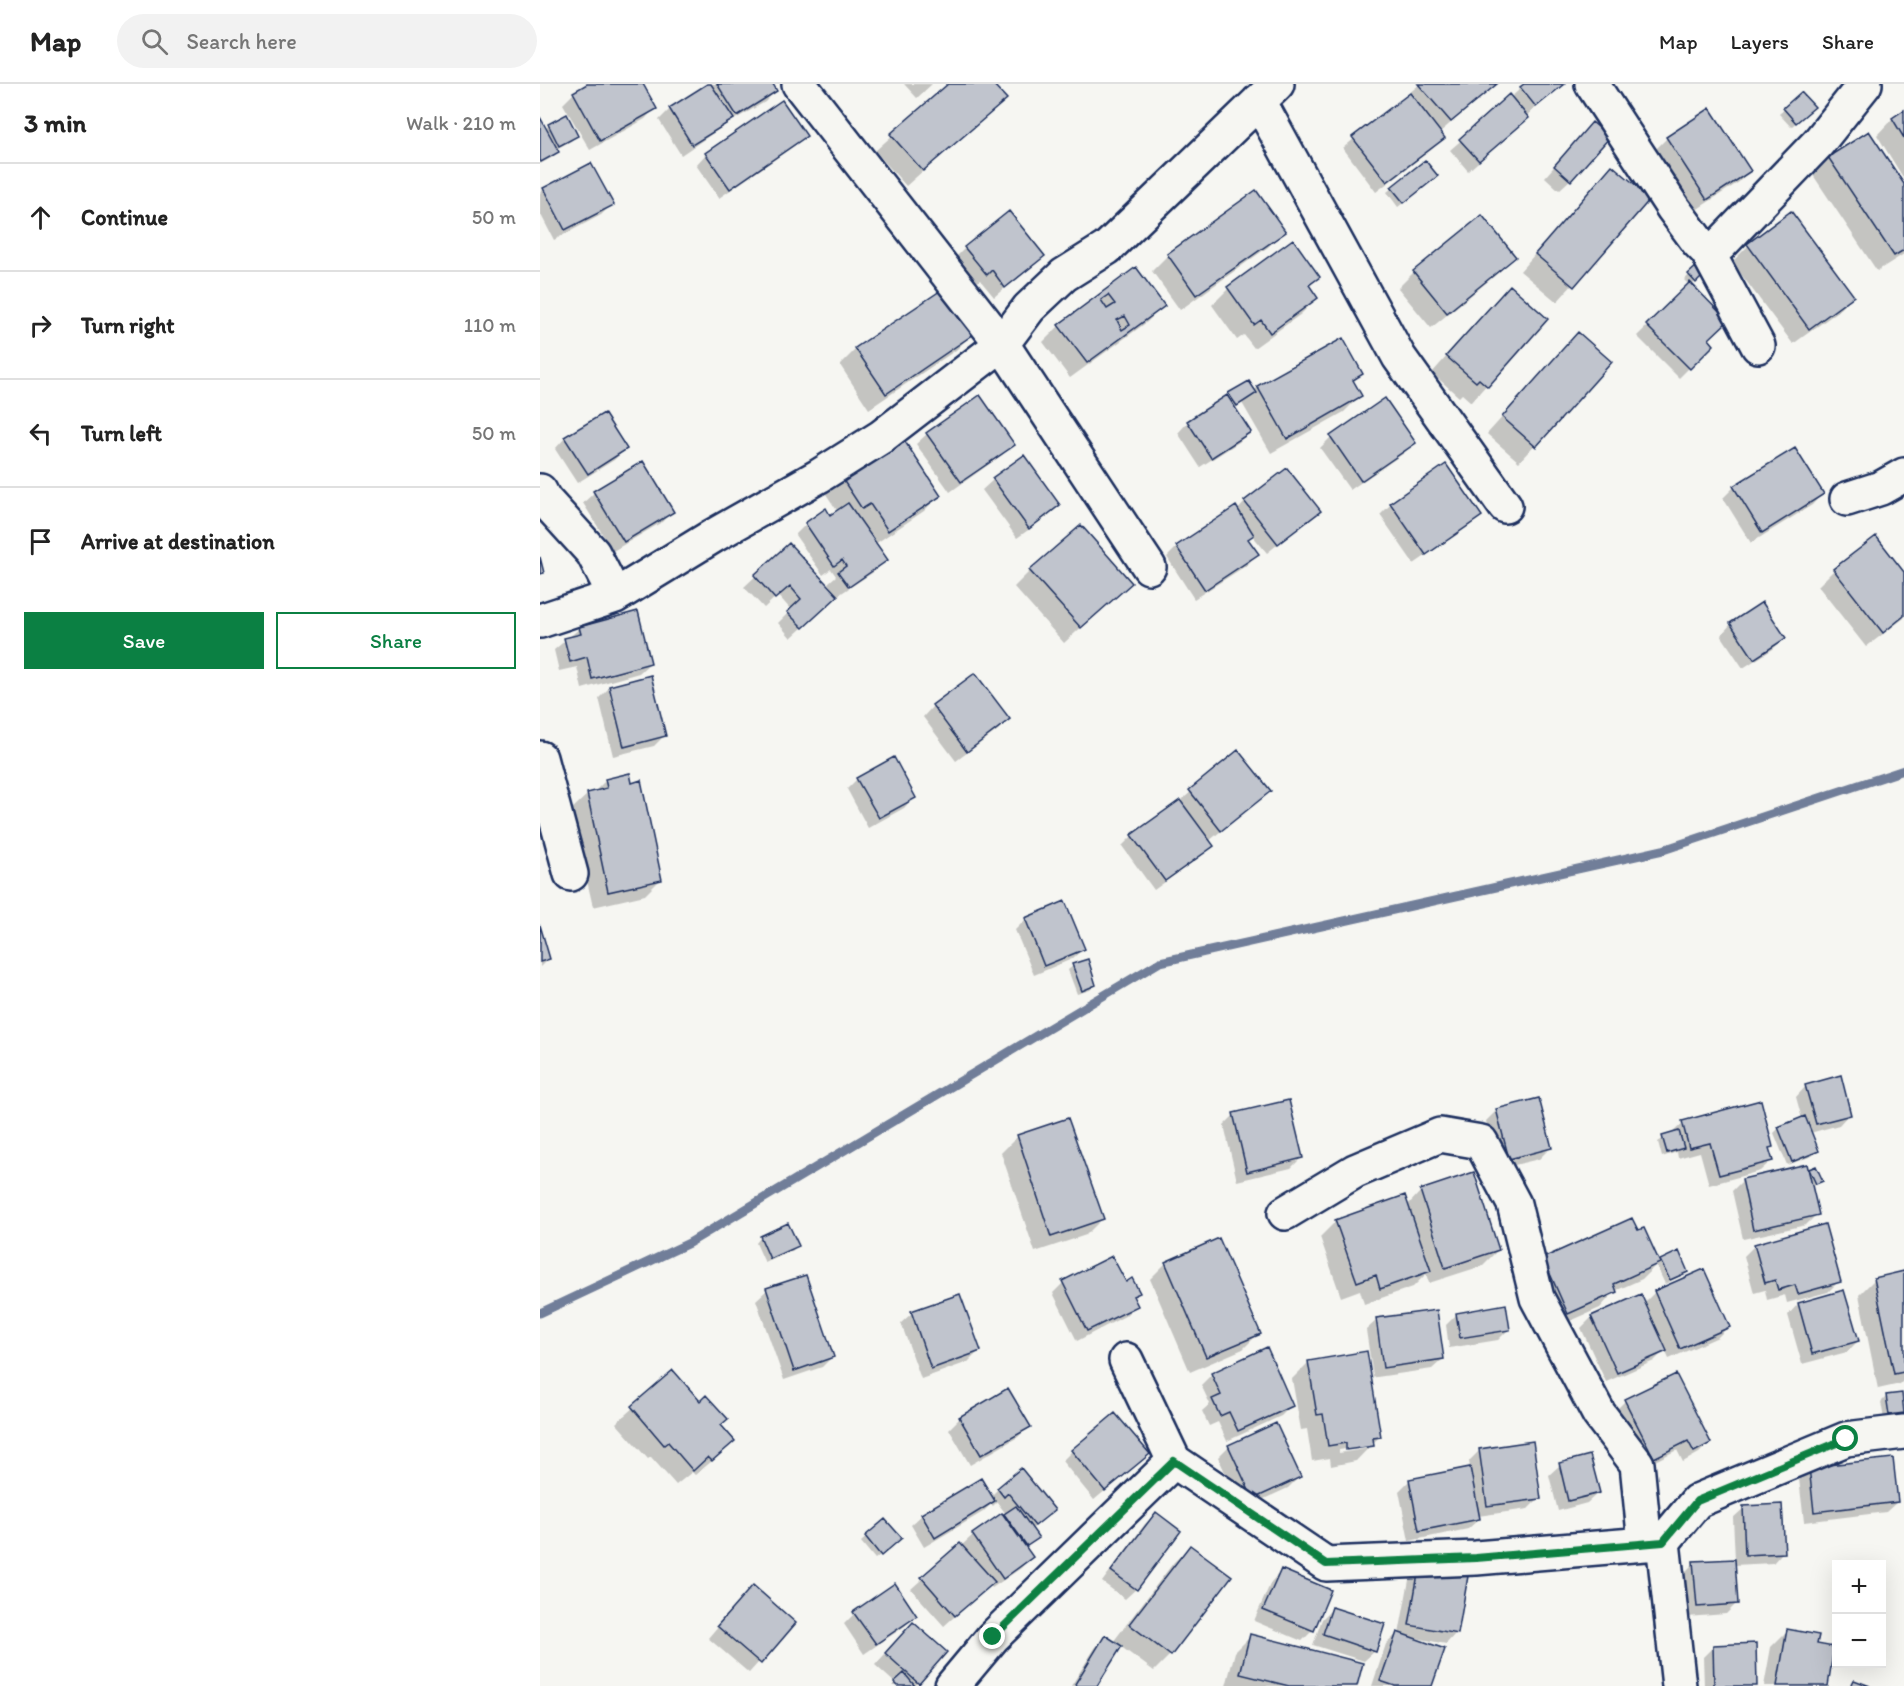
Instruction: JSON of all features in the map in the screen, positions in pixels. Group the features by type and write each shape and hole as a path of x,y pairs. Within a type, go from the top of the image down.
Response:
{"street":[{"path":"799,84 1002,344 1149,567"},
{"path":"1592,84 1673,208 1707,251 1758,346"},
{"path":"1707,251 1720,245 1786,177 1865,84"},
{"path":"540,621 615,596 881,437 1002,344 1029,308 1064,275 1107,248 1268,93 1399,357 1505,506"},
{"path":"1847,499 1881,488 1904,475"},
{"path":"540,491 544,499 593,553 615,596"},
{"path":"540,758 571,874"},
{"path":"1285,1213 1355,1171 1440,1135 1481,1142 1514,1204 1537,1298 1599,1414 1637,1464 1654,1543 1679,1686"},
{"path":"1126,1360 1174,1461 1326,1564 1476,1558 1654,1543 1697,1501 1846,1439 1904,1432"},
{"path":"952,1686 993,1637 1174,1461"}],"building":[{"path":"587,84 643,84 657,109 600,141 573,92"},
{"path":"707,84 711,84 734,119 692,145 669,108"},
{"path":"717,84 773,84 777,91 737,116"},
{"path":"948,84 993,84 1007,99 923,171 890,134"},
{"path":"1418,84 1497,84 1451,122"},
{"path":"1524,84 1564,84 1536,107 1520,87"},
{"path":"1801,92 1815,107 1796,123 1783,108"},
{"path":"1410,93 1445,138 1387,182 1352,137"},
{"path":"1509,94 1529,118 1479,161 1459,139"},
{"path":"782,100 807,136 730,189 705,153"},
{"path":"1710,108 1751,171 1707,200 1666,137"},
{"path":"1904,110 1904,138 1892,118"},
{"path":"567,114 578,136 559,146 548,124"},
{"path":"540,117 559,152 541,162 540,160"},
{"path":"1592,122 1610,137 1571,181 1554,166"},
{"path":"1869,131 1904,184 1904,250 1894,256 1828,157"},
{"path":"1425,160 1438,176 1404,203 1391,187"},
{"path":"591,163 614,205 565,230 543,188"},
{"path":"1612,165 1651,198 1574,287 1535,254"},
{"path":"1256,190 1286,232 1196,295 1167,254"},
{"path":"1009,211 1045,256 1005,288 992,270 987,275 964,247"},
{"path":"1791,211 1854,296 1809,329 1747,244"},
{"path":"1482,215 1516,257 1447,313 1413,271"},
{"path":"1293,239 1320,277 1309,285 1318,298 1270,333 1261,320 1254,325 1227,287"},
{"path":"1699,264 1707,272 1696,283 1688,274"},
{"path":"1136,267 1165,306 1087,363 1058,325","holes":["1108,295 1115,304 1107,309 1101,300","1125,316 1130,325 1122,330 1117,320"]},
{"path":"1690,282 1728,321 1709,339 1714,345 1690,369 1646,325"},
{"path":"1510,285 1548,319 1488,387 1479,379 1476,382 1446,356"},
{"path":"943,289 974,334 886,394 855,348"},
{"path":"1578,332 1612,362 1536,447 1502,417"},
{"path":"1343,338 1363,374 1353,380 1362,396 1287,439 1257,386"},
{"path":"1249,381 1257,393 1237,406 1228,393"},
{"path":"980,395 1015,445 961,482 926,433"},
{"path":"1227,395 1251,432 1211,458 1187,421"},
{"path":"1385,398 1416,443 1361,481 1330,436"},
{"path":"604,413 627,449 588,474 564,437"},
{"path":"902,437 941,496 888,531 870,504 862,509 841,477"},
{"path":"1795,448 1824,494 1762,533 1733,486"},
{"path":"1024,455 1060,505 1029,529 992,478"},
{"path":"643,461 674,512 624,542 593,491"},
{"path":"1446,464 1482,516 1426,555 1390,503"},
{"path":"1287,468 1321,511 1278,544 1244,501"},
{"path":"848,503 888,560 849,587 838,572 846,566 842,560 834,566 805,523 826,508 830,515"},
{"path":"1236,506 1254,535 1248,539 1259,554 1205,590 1176,546"},
{"path":"1081,525 1132,583 1081,628 1029,570"},
{"path":"1876,536 1904,572 1904,616 1883,633 1833,569"},
{"path":"789,543 838,596 803,628 787,612 801,599 790,586 775,599 754,575"},
{"path":"540,557 544,573 540,574"},
{"path":"1762,602 1786,638 1754,659 1730,623"},
{"path":"638,611 651,663 592,679 587,657 570,662 564,638 581,634 579,627"},
{"path":"975,673 1010,719 967,752 932,705"},
{"path":"651,675 666,736 624,747 609,686"},
{"path":"1238,750 1271,791 1221,831 1189,790"},
{"path":"894,757 916,798 879,818 856,778"},
{"path":"630,773 632,783 641,780 662,880 608,892 587,793 607,788 605,779"},
{"path":"1180,800 1214,846 1165,881 1131,835"},
{"path":"1065,901 1085,949 1044,966 1025,918"},
{"path":"540,925 550,959 540,962"},
{"path":"1088,959 1096,985 1082,991 1072,964"},
{"path":"1841,1075 1851,1115 1816,1124 1805,1085"},
{"path":"1539,1098 1552,1148 1509,1159 1496,1109"},
{"path":"1289,1100 1303,1158 1247,1172 1233,1113"},
{"path":"1761,1100 1773,1147 1769,1148 1773,1161 1719,1175 1710,1143 1689,1148 1682,1121"},
{"path":"1805,1116 1819,1151 1792,1162 1778,1127"},
{"path":"1068,1118 1104,1219 1051,1237 1017,1135"},
{"path":"1679,1131 1684,1148 1667,1153 1662,1136"},
{"path":"1807,1164 1819,1215 1753,1230 1742,1179"},
{"path":"1816,1166 1823,1181 1816,1184 1809,1169"},
{"path":"1474,1172 1499,1250 1445,1268 1420,1190"},
{"path":"1405,1195 1431,1271 1380,1289 1376,1275 1357,1282 1335,1220"},
{"path":"1632,1218 1638,1230 1644,1228 1660,1263 1614,1284 1617,1292 1568,1314 1543,1258"},
{"path":"788,1223 799,1246 770,1259 760,1236"},
{"path":"1825,1224 1841,1282 1798,1294 1795,1285 1778,1290 1775,1280 1765,1283 1754,1244"},
{"path":"1219,1238 1261,1334 1206,1357 1165,1262"},
{"path":"1679,1251 1688,1272 1670,1280 1660,1260"},
{"path":"1112,1256 1126,1282 1132,1278 1140,1293 1133,1296 1138,1306 1087,1331 1062,1281"},
{"path":"1704,1269 1730,1327 1680,1349 1654,1291"},
{"path":"1904,1271 1904,1372 1894,1374 1874,1278"},
{"path":"806,1275 834,1357 794,1371 766,1288"},
{"path":"1844,1290 1859,1341 1812,1354 1798,1303"},
{"path":"960,1294 981,1351 931,1369 911,1311"},
{"path":"1641,1294 1667,1351 1617,1373 1591,1316"},
{"path":"1506,1304 1510,1330 1460,1338 1456,1313"},
{"path":"1437,1310 1444,1359 1383,1368 1376,1318"},
{"path":"1267,1347 1293,1406 1238,1431 1229,1412 1220,1416 1212,1399 1221,1395 1211,1373"},
{"path":"1367,1351 1381,1437 1373,1438 1374,1446 1346,1450 1346,1443 1328,1446 1323,1414 1317,1415 1308,1361"},
{"path":"673,1370 700,1401 706,1395 728,1419 721,1425 735,1441 712,1461 708,1457 693,1471 668,1442 664,1445 631,1406"},
{"path":"1676,1374 1711,1443 1694,1452 1688,1441 1654,1458 1624,1399"},
{"path":"1008,1388 1031,1427 981,1455 959,1417"},
{"path":"1902,1393 1904,1413 1889,1415 1886,1395"},
{"path":"1115,1413 1150,1454 1105,1491 1071,1450"},
{"path":"1276,1423 1301,1477 1253,1499 1228,1445"},
{"path":"1533,1441 1541,1499 1487,1506 1479,1449"},
{"path":"1590,1455 1600,1493 1568,1501 1559,1463"},
{"path":"1893,1458 1898,1502 1814,1512 1809,1467"},
{"path":"1470,1467 1480,1519 1419,1531 1409,1479"},
{"path":"1021,1468 1055,1510 1035,1526 1008,1493 1004,1497 997,1488"},
{"path":"981,1478 995,1501 935,1538 921,1514"},
{"path":"1782,1504 1785,1553 1745,1555 1743,1506"},
{"path":"1016,1506 1039,1538 1027,1546 1004,1514"},
{"path":"1156,1512 1181,1531 1137,1590 1111,1571"},
{"path":"1002,1513 1033,1557 1003,1579 972,1534"},
{"path":"885,1519 902,1538 881,1556 865,1536"},
{"path":"960,1543 995,1582 955,1616 921,1577"},
{"path":"1190,1545 1232,1576 1171,1656 1129,1624"},
{"path":"1735,1559 1738,1604 1697,1607 1693,1561"},
{"path":"1419,1568 1468,1576 1458,1634 1409,1625"},
{"path":"1281,1569 1331,1590 1314,1631 1263,1610"},
{"path":"895,1583 917,1616 876,1644 853,1612"},
{"path":"753,1585 796,1623 761,1664 717,1626"},
{"path":"1332,1607 1385,1624 1376,1652 1323,1634"},
{"path":"913,1622 947,1652 919,1684 885,1653"},
{"path":"1787,1629 1819,1635 1817,1644 1832,1647 1828,1686 1777,1686"},
{"path":"1397,1632 1445,1649 1432,1686 1395,1686 1380,1681"},
{"path":"1250,1634 1363,1663 1357,1686 1289,1686 1240,1674"},
{"path":"1105,1635 1122,1646 1097,1686 1078,1686 1075,1684"},
{"path":"1756,1643 1757,1686 1714,1686 1713,1645"},
{"path":"904,1673 915,1686 898,1686 894,1682"},
{"path":"1854,1680 1870,1686 1851,1686"}],"waterway":[{"path":"540,1313 689,1243 1160,962 1663,850 1904,770"}],"route":[{"path":"993,1637 1174,1461 1326,1564 1476,1558 1663,1542 1697,1501 1846,1439"}]}
